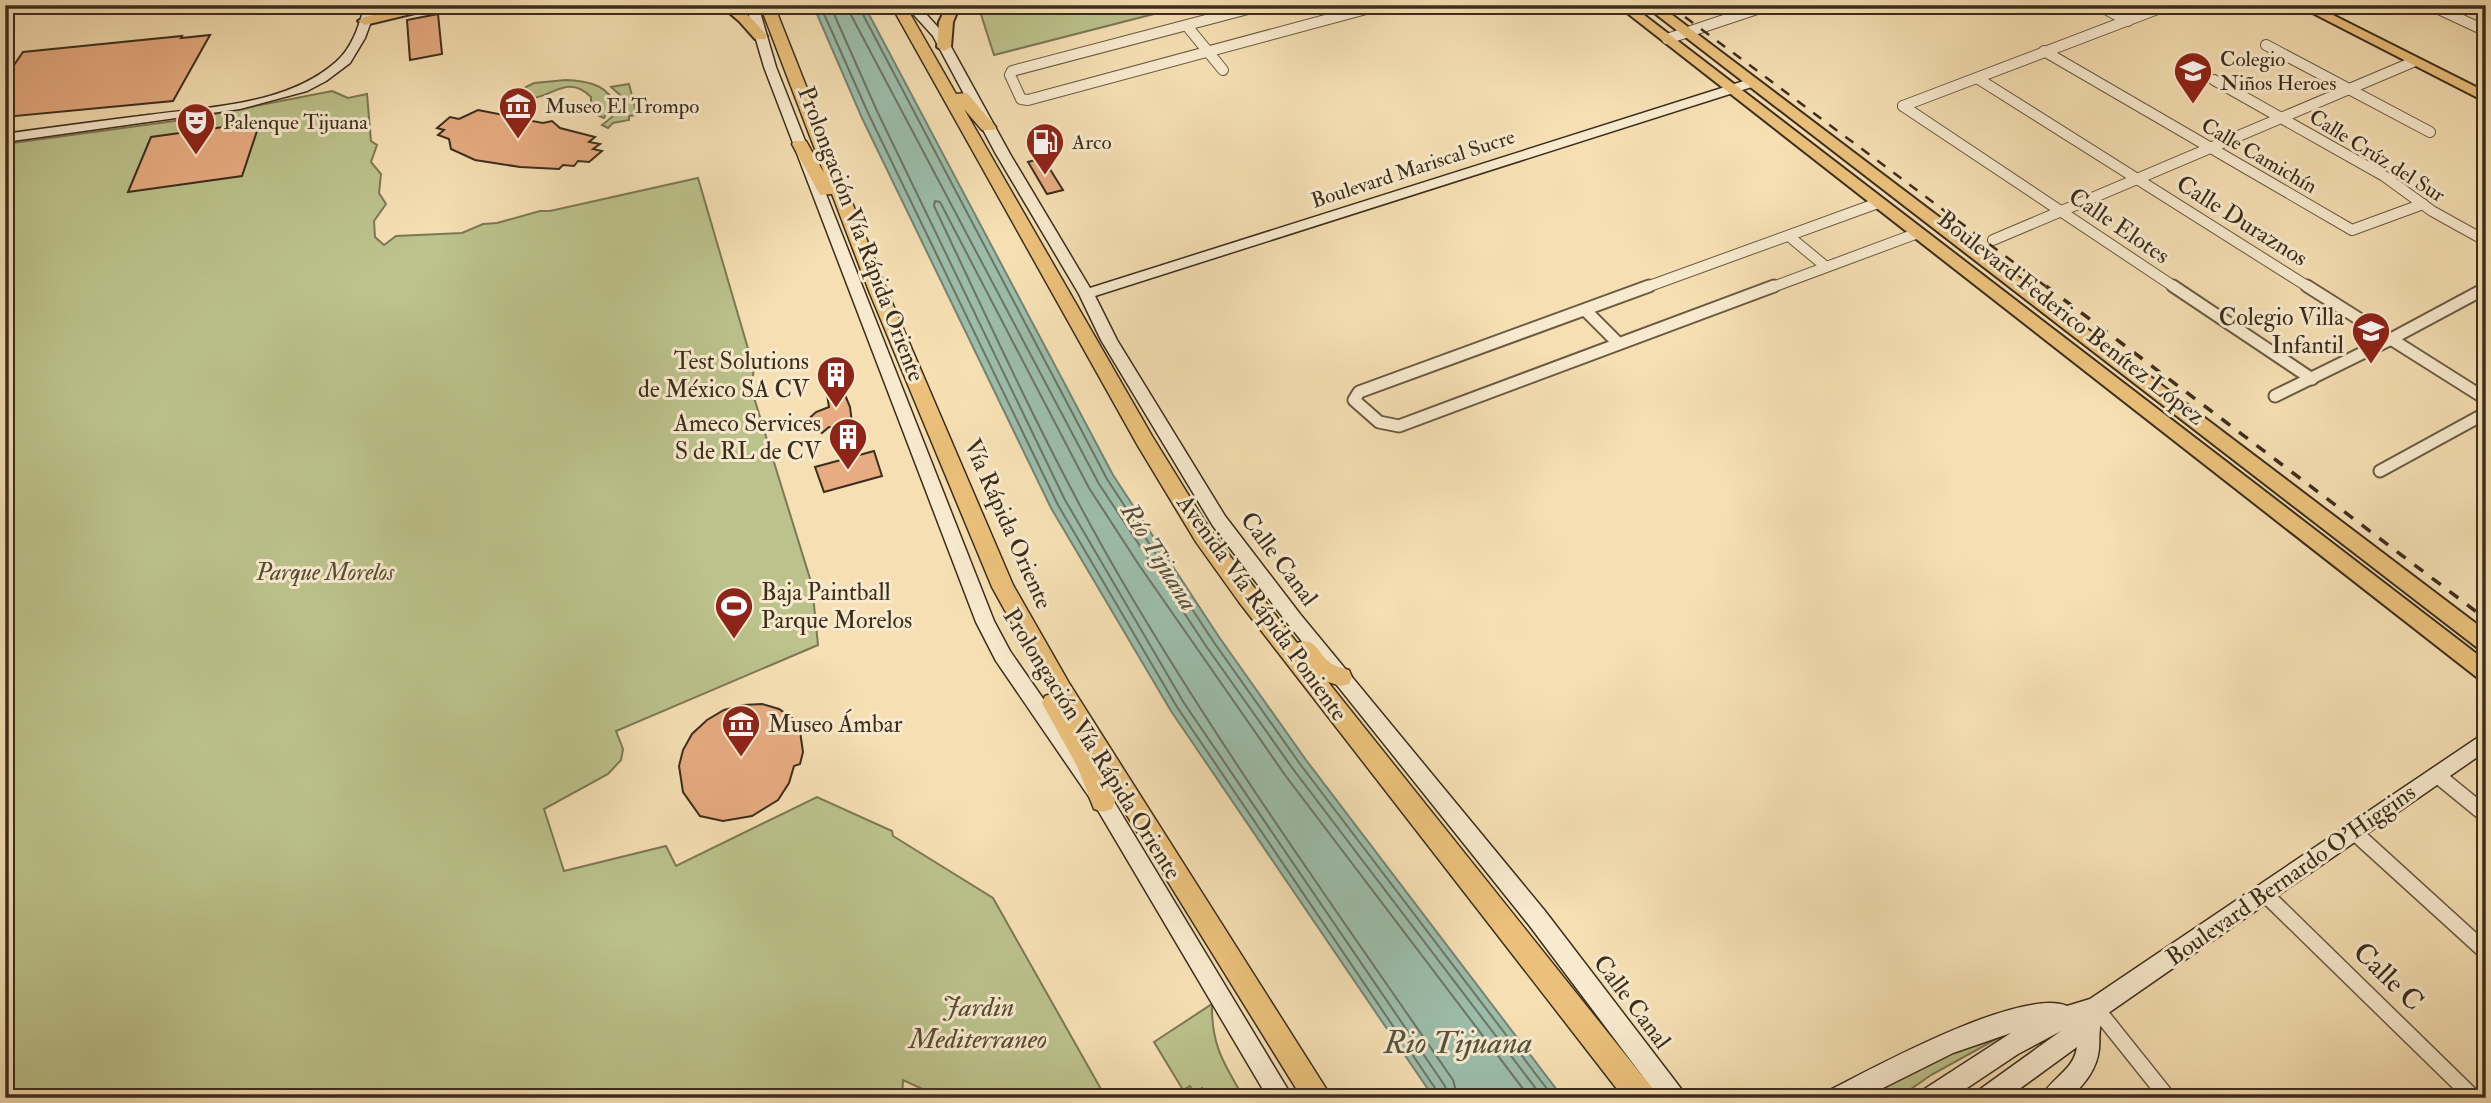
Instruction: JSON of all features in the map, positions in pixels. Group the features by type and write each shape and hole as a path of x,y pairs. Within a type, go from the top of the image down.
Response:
{"highway":[{"name":"Vía Rápida Oriente","path":"767,5 878,290 1003,587 1061,690 1318,1098"},
{"name":"Avenida Vía Rápida Poniente","path":"898,5 1145,441 1203,536 1247,596 1642,1098"},
{"path":"924,49 988,127"},
{"path":"800,144 830,198 856,257 878,290"},
{"path":"1109,340 1109,352 1144,421 1145,441"},
{"path":"1203,536 1220,547 1322,670 1340,677"},
{"path":"1003,587 1004,609 1014,633 1087,762 1103,801"}],"main road":[{"path":"368,13 421,5"},
{"path":"368,13 442,5"},
{"path":"726,5 744,18 760,36"},
{"name":"Prolongación Vía Rápida Oriente","path":"752,5 760,36 800,144 985,622 1003,656 1103,801 1281,1098"},
{"name":"Calle Canal","path":"911,5 937,34 1086,294 1109,340 1219,521 1340,677 1537,918 1674,1098"},
{"path":"944,47 946,22 954,5"},
{"name":"Boulevard Federico Benítez López","path":"1623,5 2486,673"},
{"name":"Boulevard Federico Benítez López","path":"1650,5 2486,643"},
{"path":"2327,5 2486,84"},
{"path":"2310,6 2486,98"},
{"path":"5,138 221,108 289,93 322,78 344,61 352,52 368,13"},
{"name":"Boulevard Mariscal Sucre","path":"1086,294 1751,83"},
{"name":"Boulevard Bernardo O'Higgins","path":"1987,1098 2086,1016 2486,740"},
{"path":"1839,1098 1957,1041 1997,1025 2036,1016 2086,1016 2090,1052 2085,1063 2053,1098"},
{"name":"Boulevard Bernardo O'Higgins","path":"1931,1098 2040,1027 2086,1016"}],"street":[{"path":"1263,5 1012,71 1010,75 1021,99 1028,100 1381,5"},
{"path":"1667,39 1769,5"},
{"path":"2098,5 2128,21"},
{"path":"1977,78 2168,5"},
{"path":"2430,5 2486,31"},
{"path":"1186,26 1223,70"},
{"path":"2266,45 2430,132"},
{"name":"Calle Camichín","path":"2044,51 2347,228"},
{"path":"1993,240 2413,62"},
{"name":"Calle Elotes","path":"1977,78 1903,106 2312,379"},
{"name":"Calle Duraznos","path":"1977,78 2486,399"},
{"name":"Calle Crúz del Sur","path":"2214,80 2384,176 2423,204 2486,241"},
{"path":"1878,203 1359,392 1354,400 1380,422 1399,426 1917,233"},
{"path":"2347,228 2357,229 2423,204"},
{"path":"1790,237 1825,266"},
{"path":"2275,396 2391,339 2486,288"},
{"path":"1586,310 1618,343"},
{"path":"2380,471 2486,413"},
{"path":"2437,775 2486,815"},
{"path":"2354,832 2486,952"},
{"name":"Calle C","path":"2265,894 2474,1098"},
{"path":"2086,1016 2168,1098"}],"green space":[{"path":"978,5 1189,5 994,55"},
{"path":"566,80 592,84 609,94 613,100 604,118 585,110 591,103 591,97 575,87 560,88 532,98 508,96 534,83"},
{"path":"629,84 637,115 629,116 629,120 613,123 608,128 602,125 613,116 620,104 620,95 611,87"},
{"name":"Parque Morelos","path":"332,91 348,98 367,94 371,141 377,145 371,162 381,174 379,193 386,204 374,221 375,237 384,245 396,236 462,233 483,224 698,178 754,369 751,388 812,585 818,645 616,731 623,749 621,760 608,774 544,809 564,871 666,846 676,866 817,797 892,831 893,836 993,898 1106,1098 942,1098 903,1080 902,1098 5,1098 5,144 189,119"},
{"path":"1212,1004 1216,1043 1244,1098 1193,1098 1203,1091 1202,1088 1194,1093 1190,1086 1183,1090 1154,1042"},
{"path":"2009,1032 1931,1075 1898,1098 1852,1098 1935,1057"}],"water":[{"name":"Rio Tijuana","path":"813,5 864,5 1113,475 1219,637 1306,760 1563,1098 1434,1098 1171,711 1051,508 862,118"}],"building":[{"path":"438,14 442,54 410,60 407,20"},
{"path":"210,35 173,101 5,117 5,78 23,52"},
{"name":"Museo El Trompo","path":"478,110 514,117 532,115 532,121 543,123 552,121 560,128 595,137 589,142 600,144 593,149 602,151 589,162 578,161 574,166 563,165 559,169 520,167 475,160 451,149 449,139 438,135 444,130 437,128 450,117 459,119"},
{"name":"Palenque Tijuana","path":"260,122 242,176 128,192 151,137"},
{"name":"Arco","path":"1043,158 1063,190 1047,194 1028,162"},
{"name":"Test Solutions de México SA CV","path":"843,390 850,407 852,423 839,429 829,427 822,433 805,422 816,412 829,407 827,394"},
{"name":"Ameco Services S de RL de CV","path":"874,451 882,476 824,492 815,467"},
{"name":"Museo Ámbar","path":"762,704 779,709 792,718 800,731 803,752 800,764 794,766 789,783 778,800 752,816 723,821 700,816 683,792 679,766 683,750 692,734 707,720 724,710"}],"railway":[{"path":"1669,5 2048,288"},
{"path":"2046,286 2486,619"}],"place":[{"name":"Colegio Niños Heroes","path":"2193,105"},
{"name":"Museo El Trompo","path":"518,140"},
{"name":"Palenque Tijuana","path":"196,156"},
{"name":"Arco","path":"1045,176"},
{"name":"Colegio Villa Infantil","path":"2371,365"},
{"name":"Test Solutions de México SA CV","path":"836,409"},
{"name":"Ameco Services S de RL de CV","path":"848,471"},
{"name":"Baja Paintball Parque Morelos","path":"734,640"},
{"name":"Museo Ámbar","path":"741,758"}],"water label":[{"name":"Río Tijuana","path":"1159,557"}],"park label":[{"name":"Jardin Mediterraneo","path":"978,1023"}]}
